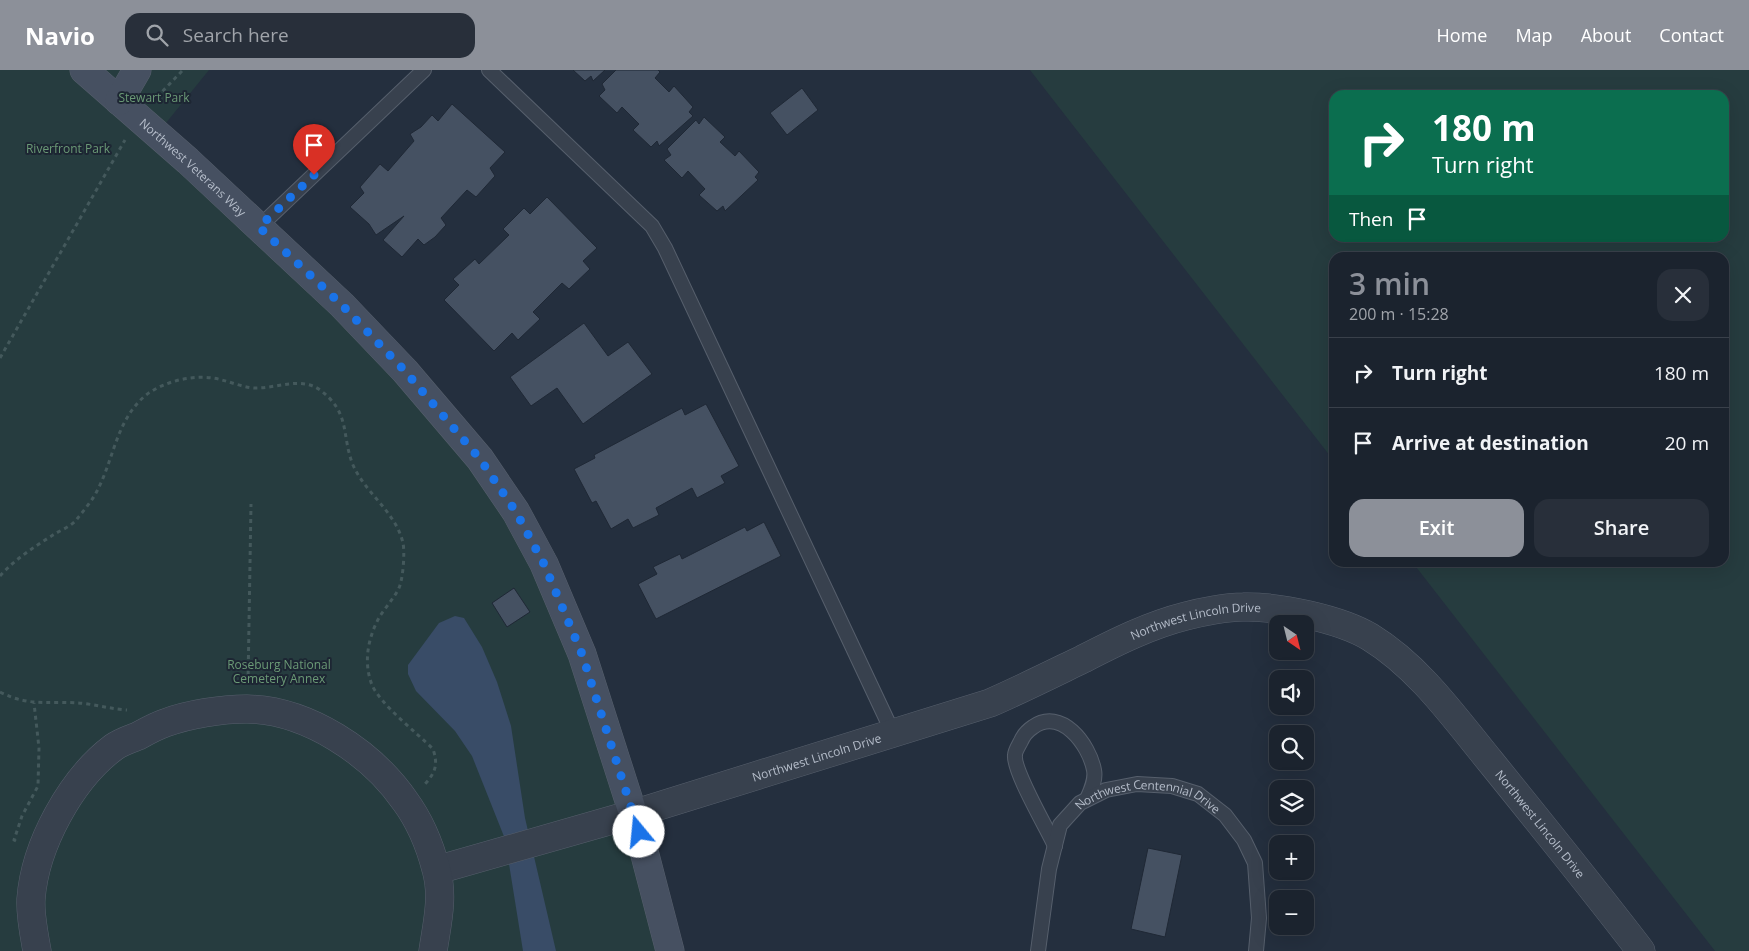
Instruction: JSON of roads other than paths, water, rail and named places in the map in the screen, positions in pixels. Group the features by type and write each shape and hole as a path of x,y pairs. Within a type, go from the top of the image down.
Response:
{"street":[{"name":"Northwest Veterans Way","path":"84,70 188,161 342,305 405,371 480,459 516,512 544,564 582,654 633,814 670,951"},
{"path":"128,110 137,70"},
{"name":"Northwest Lincoln Drive","path":"437,870 633,814 990,702 1026,687 1132,634 1186,616 1243,607 1293,612 1340,624 1369,636 1393,654 1423,681 1568,857 1641,951"},
{"path":"37,951 31,900 34,877 46,839 64,804 87,774 115,746 166,723 201,714 247,709 286,715 320,729 352,747 378,770 405,801 424,836 437,870 440,907 433,951"}],"lane":[{"path":"259,227 424,70"},
{"path":"489,70 652,226 665,248 893,733"},
{"path":"1055,846 1023,783 1015,755 1024,733 1040,722 1061,723 1075,734 1086,750 1094,770 1094,783 1087,799"},
{"name":"Northwest Centennial Drive","path":"1038,951 1049,869 1060,826 1080,802 1106,790 1137,784 1172,786 1198,794 1225,815 1244,840 1255,863 1258,918 1256,951"}],"water":[{"path":"455,616 464,618 482,647 497,682 511,726 525,818 556,951 523,951 505,839 472,756 455,731 416,691 408,674 408,665 439,623"}],"park label":[{"name":"Stewart Park","path":"154,97"},
{"name":"Riverfront Park","path":"68,148"},
{"name":"Roseburg National Cemetery Annex","path":"279,671"}]}
